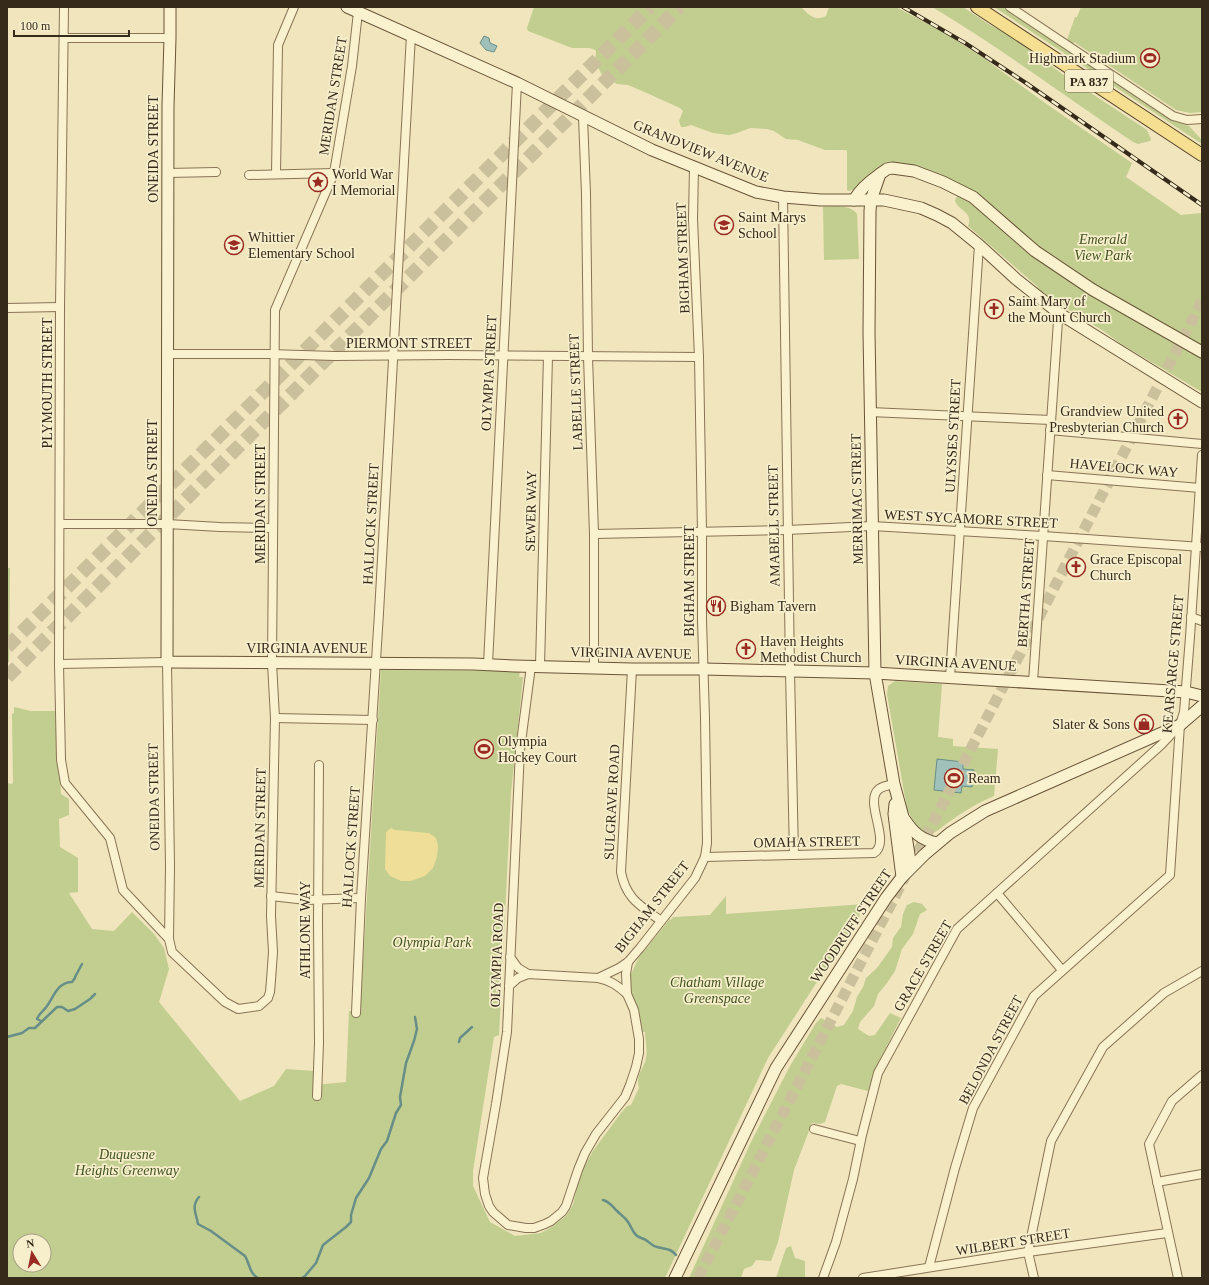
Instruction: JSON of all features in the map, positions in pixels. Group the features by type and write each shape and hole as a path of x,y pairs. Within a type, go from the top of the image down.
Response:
{"main road":[{"name":"PA 837","path":"976,7 1202,155"}],"street":[{"name":"PLYMOUTH STREET","path":"64,7 60,307 59,664 61,760 65,783 110,838 123,890 169,939"},
{"name":"ONEIDA STREET","path":"169,939 170,867 167,662 167,354 170,7"},
{"path":"276,174 278,45 294,7"},
{"name":"GRANDVIEW AVENUE","path":"347,7 517,83 652,150 756,192 783,197 821,200 884,200 921,208 937,215 952,223 979,244 1016,279 1060,314 1202,402"},
{"path":"1010,7 1173,116 1187,120 1202,120"},
{"name":"MERIDAN STREET","path":"169,939 172,952 225,1002 238,1009 259,1006 268,998 270,992 273,952 271,896 275,718 272,663 275,354 274,310 334,173 352,66 358,12"},
{"name":"HALLOCK STREET","path":"356,1013 361,898 373,720 411,35"},
{"path":"64,38 170,38"},
{"name":"OLYMPIA STREET","path":"488,664 502,356 517,83"},
{"name":"LABELLE STREET","path":"584,117 588,357 594,534 594,667"},
{"name":"BIGHAM STREET","path":"528,974 598,978 614,971 628,962 695,878 705,857 707,837 702,620 699,357 693,219 694,167"},
{"path":"854,200 873,178 887,169 892,168 914,171 944,182 973,197 1035,251 1093,290 1202,352"},
{"path":"168,173 216,172"},
{"path":"249,175 334,173"},
{"path":"870,200 880,174"},
{"name":"AMABELL STREET","path":"783,197 787,530 794,855"},
{"name":"MERRIMAC STREET","path":"870,200 870,412 875,673 896,796 903,817 911,867"},
{"name":"ULYSSES STREET","path":"950,677 979,244"},
{"path":"7,308 60,307"},
{"name":"BERTHA STREET","path":"1033,682 1050,430 1058,321 1060,314"},
{"name":"PIERMONT STREET","path":"167,354 699,357"},
{"name":"SEWER WAY","path":"536,666 548,356"},
{"path":"870,412 1051,420"},
{"path":"1050,430 1202,444"},
{"name":"KEARSARGE STREET","path":"1170,875 1180,725 1184,712 1191,617 1199,547 1202,455"},
{"name":"HAVELOCK WAY","path":"1047,475 1200,488"},
{"path":"60,524 167,524 273,528"},
{"name":"WEST SYCAMORE STREET","path":"594,534 787,530 872,526 1199,547"},
{"path":"1191,617 1202,621"},
{"name":"VIRGINIA AVENUE","path":"59,664 167,662 488,664 632,669 875,673 1186,692 1202,696"},
{"name":"OLYMPIA ROAD","path":"536,666 520,750 507,1032 496,1104 484,1165 484,1194 493,1212 508,1225 526,1228 541,1226 551,1221 562,1212 566,1206 585,1153 596,1134 626,1094 635,1073 639,1053 637,1024 634,1010 627,994"},
{"name":"SULGRAVE ROAD","path":"632,669 621,872 625,886 631,898 661,921"},
{"name":"WOODRUFF STREET","path":"674,1278 776,1068 882,903 902,876 937,843 962,825 985,812 1180,725 1202,706"},
{"path":"275,718 373,720"},
{"name":"GRACE STREET","path":"823,1278 836,1242 854,1179 860,1142 878,1072 956,929 1161,745 1180,725"},
{"name":"ATHLONE WAY","path":"317,1096 319,1043 319,765"},
{"name":"OMAHA STREET","path":"705,857 869,854 879,849 880,842 874,795 883,786 894,784"},
{"name":"MERRIMAC STREET","path":"896,796 894,814 902,876"},
{"path":"903,817 913,832 929,842 937,843"},
{"name":"BELONDA STREET","path":"929,1268 974,1108 1034,996 1170,875"},
{"path":"997,893 1062,970"},
{"path":"271,896 296,899 361,898"},
{"path":"510,957 518,968 528,974"},
{"path":"627,994 626,974 628,962"},
{"path":"1034,1278 1028,1252 1051,1141 1103,1047 1164,993 1202,971"},
{"path":"509,986 518,978 528,974"},
{"path":"598,978 614,983 627,994"},
{"path":"1178,1278 1167,1233 1149,1144 1172,1101 1202,1075"},
{"path":"814,1129 860,1142"},
{"path":"1157,1182 1202,1174"},
{"name":"WILBERT STREET","path":"863,1278 1028,1252 1167,1233"}],"green space":[{"name":"Emerald View Park","path":"534,7 801,7 812,17 822,18 826,16 829,7 896,7 945,33 985,59 1045,103 1132,163 1126,177 1181,215 1202,213 1202,392 1121,344 1037,288 1038,287 968,226 969,217 956,204 955,200 958,195 976,206 980,195 954,180 918,166 891,162 879,167 855,189 849,191 847,190 846,150 825,150 798,140 786,139 774,131 767,129 750,128 729,135 713,133 691,125 681,127 679,121 683,111 680,108 628,85 617,84 602,75 595,59 596,51 593,49 572,48 528,31 527,28"},
{"path":"932,7 963,7 1010,36 1065,76 1147,130 1151,139 1150,141 1138,144 1133,142 1008,56"},
{"path":"994,7 1003,7 1163,115 1173,121 1189,126 1202,140 1202,144"},
{"name":"Highmark Stadium","path":"1081,7 1202,7 1202,112 1190,113 1176,110 1074,42 1073,44 1067,40 1075,17 1077,17"},
{"path":"823,207 846,207 857,214 859,259 824,260"},
{"path":"7,568 10,568 9,662 7,662"},
{"path":"381,670 520,671 519,677 523,677 511,793 499,1035 494,1037 473,1171 473,1186 490,1222 515,1236 541,1233 566,1216 573,1205 578,1183 584,1167 593,1151 621,1113 627,1106 631,1105 639,1088 638,1079 645,1062 647,1052 645,1032 642,1032 631,991 631,974 639,957 670,919 671,920 673,917 710,915 726,896 726,914 864,904 859,912 860,915 768,1058 665,1278 7,1278 7,783 12,784 13,782 12,714 14,713 14,707 31,711 55,711 61,794 69,799 69,815 59,819 60,847 78,858 78,892 69,893 92,929 114,931 132,912 154,934 164,948 169,969 159,1002 240,1101 274,1086 286,1069 315,1071 315,1085 346,1082 349,1011 360,1011"},
{"path":"895,681 942,684 938,737 953,739 953,746 998,749 994,796 969,808 932,833 922,830 913,820 907,809 887,694 888,686"},
{"path":"914,902 922,904 927,910 920,914 913,934 902,949 895,971 878,994 874,1006 860,1022 858,1029 869,1036 875,1035 890,1013 901,1018 876,1067 868,1091 841,1084 837,1086 825,1122 820,1124 812,1123 794,1170 778,1242 771,1261 756,1260 752,1266 744,1269 741,1278 689,1278 751,1142 790,1066 816,1023 821,1018 837,1027 844,1025 853,1011 857,997 866,978 877,968 892,947 893,938 901,927 903,914 907,905"},
{"path":"791,1246 795,1258 805,1261 805,1278 776,1278 786,1248"}],"sand":[{"path":"391,828 395,830 429,833 436,838 438,846 437,857 433,868 425,876 411,881 401,881 390,876 385,869 386,832"}],"water":[{"path":"484,36 489,38 490,43 497,46 494,52 486,50 480,43"},
{"name":"Ream","path":"937,759 963,762 963,769 974,770 972,787 962,786 961,793 934,790"}],"waterway":[{"path":"75,977 82,964"},
{"path":"41,1021 37,1019 38,1017 46,1008 57,990 63,984 72,982 75,978"},
{"path":"91,998 95,994"},
{"path":"7,1037 22,1033 29,1028 35,1028 57,1007 62,1007 68,1011 75,1009 90,999"},
{"path":"302,1278 316,1263 323,1245 351,1222 351,1215 356,1198 369,1178 381,1149 387,1141 396,1113 401,1105 400,1097 406,1063 417,1029 415,1017"},
{"path":"459,1042 460,1038 472,1027"},
{"path":"199,1197 195,1203 195,1213 198,1224 211,1231 245,1256 251,1271 258,1278"},
{"path":"603,1200 609,1203 626,1219 637,1236 646,1240 652,1245 670,1250 676,1255"}],"tunnel":[{"path":"7,647 650,7"},
{"path":"7,677 680,7"},
{"path":"698,1278 1202,301"}],"railway":[{"path":"903,7 965,43 1026,83 1202,205"}],"place":[{"name":"Highmark Stadium","path":"1150,58"},
{"name":"World War I Memorial","path":"318,182"},
{"name":"Saint Marys School","path":"724,225"},
{"name":"Whittier Elementary School","path":"234,245"},
{"name":"Saint Mary of the Mount Church","path":"994,309"},
{"name":"Grandview United Presbyterian Church","path":"1178,419"},
{"name":"Grace Episcopal Church","path":"1076,567"},
{"name":"Bigham Tavern","path":"716,606"},
{"name":"Haven Heights Methodist Church","path":"746,649"},
{"name":"Slater & Sons","path":"1144,724"},
{"name":"Olympia Hockey Court","path":"484,749"},
{"name":"Ream","path":"954,778"}],"park label":[{"name":"Olympia Park","path":"432,942"},
{"name":"Chatham Village Greenspace","path":"717,990"},
{"name":"Duquesne Heights Greenway","path":"127,1162"}]}
